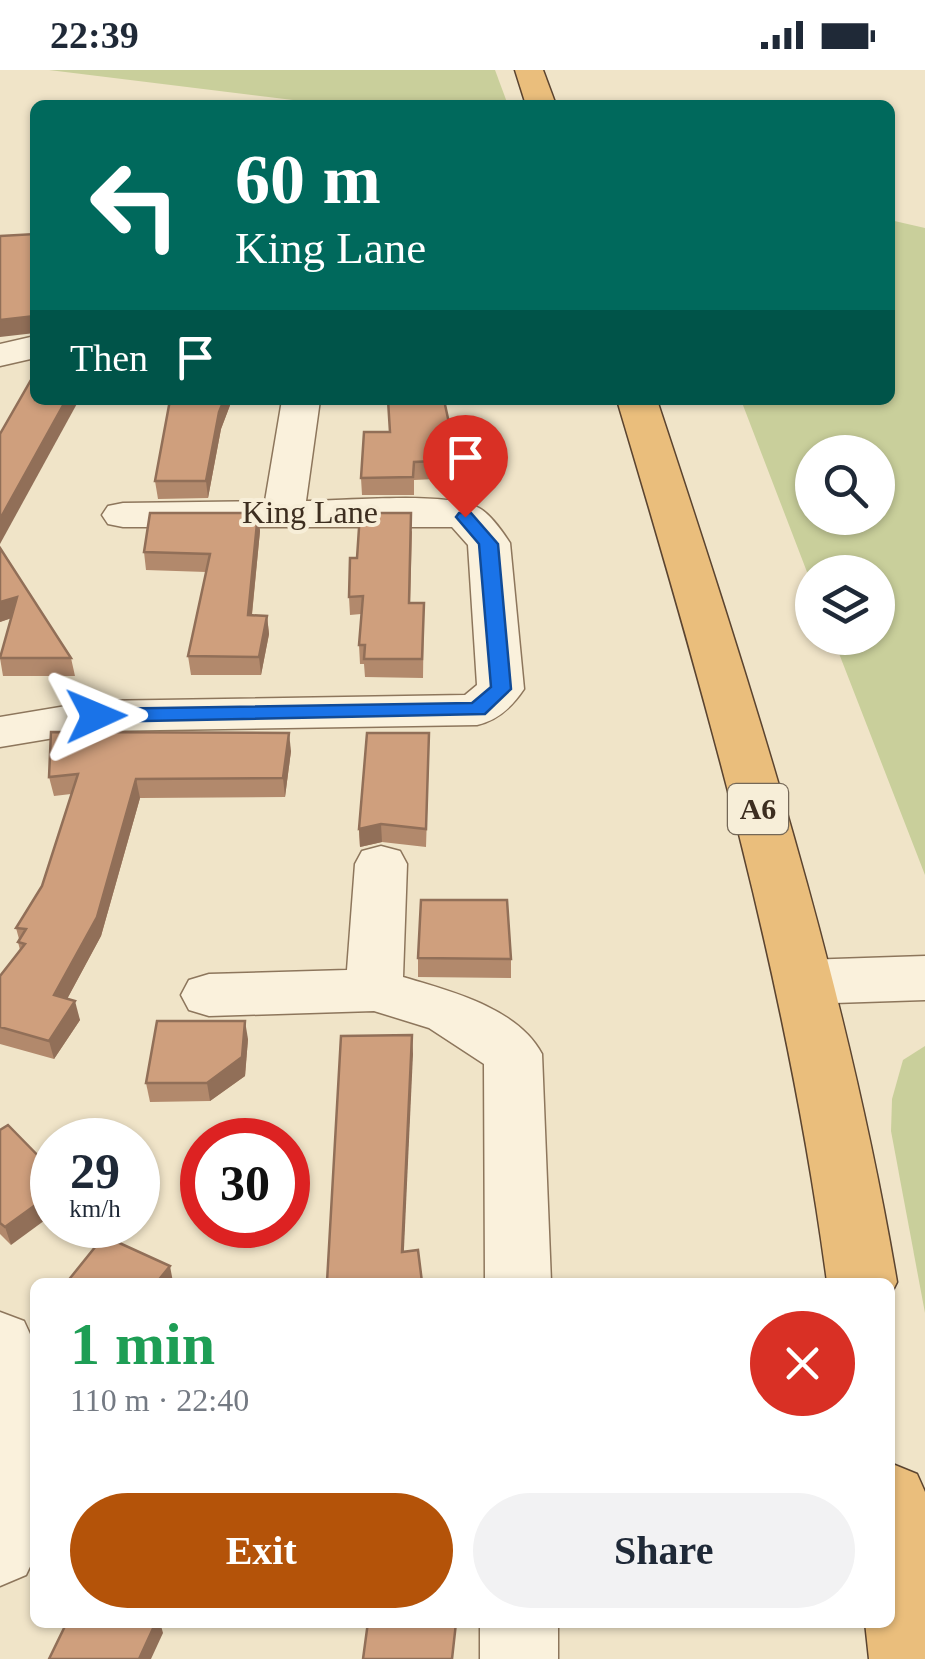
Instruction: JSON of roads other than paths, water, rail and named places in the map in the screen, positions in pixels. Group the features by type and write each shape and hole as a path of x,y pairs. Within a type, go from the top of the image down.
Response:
{"highway":[{"path":"529,70 539,100"},
{"name":"A6","path":"639,405 713,638 804,982 861,1278"},
{"path":"895,1540 910,1659"}],"street":[{"path":"0,356 30,349"},
{"path":"284,512 300,405"},
{"name":"King Lane","path":"0,732 96,716 478,710 501,689 488,544 465,517 431,512 123,514"},
{"path":"374,990 381,864"},
{"path":"804,982 925,978"},
{"path":"209,995 374,990 449,1012 512,1054 518,1278"},
{"path":"0,1344 30,1409"},
{"path":"0,1549 30,1486"},
{"path":"519,1628 519,1659"}]}
